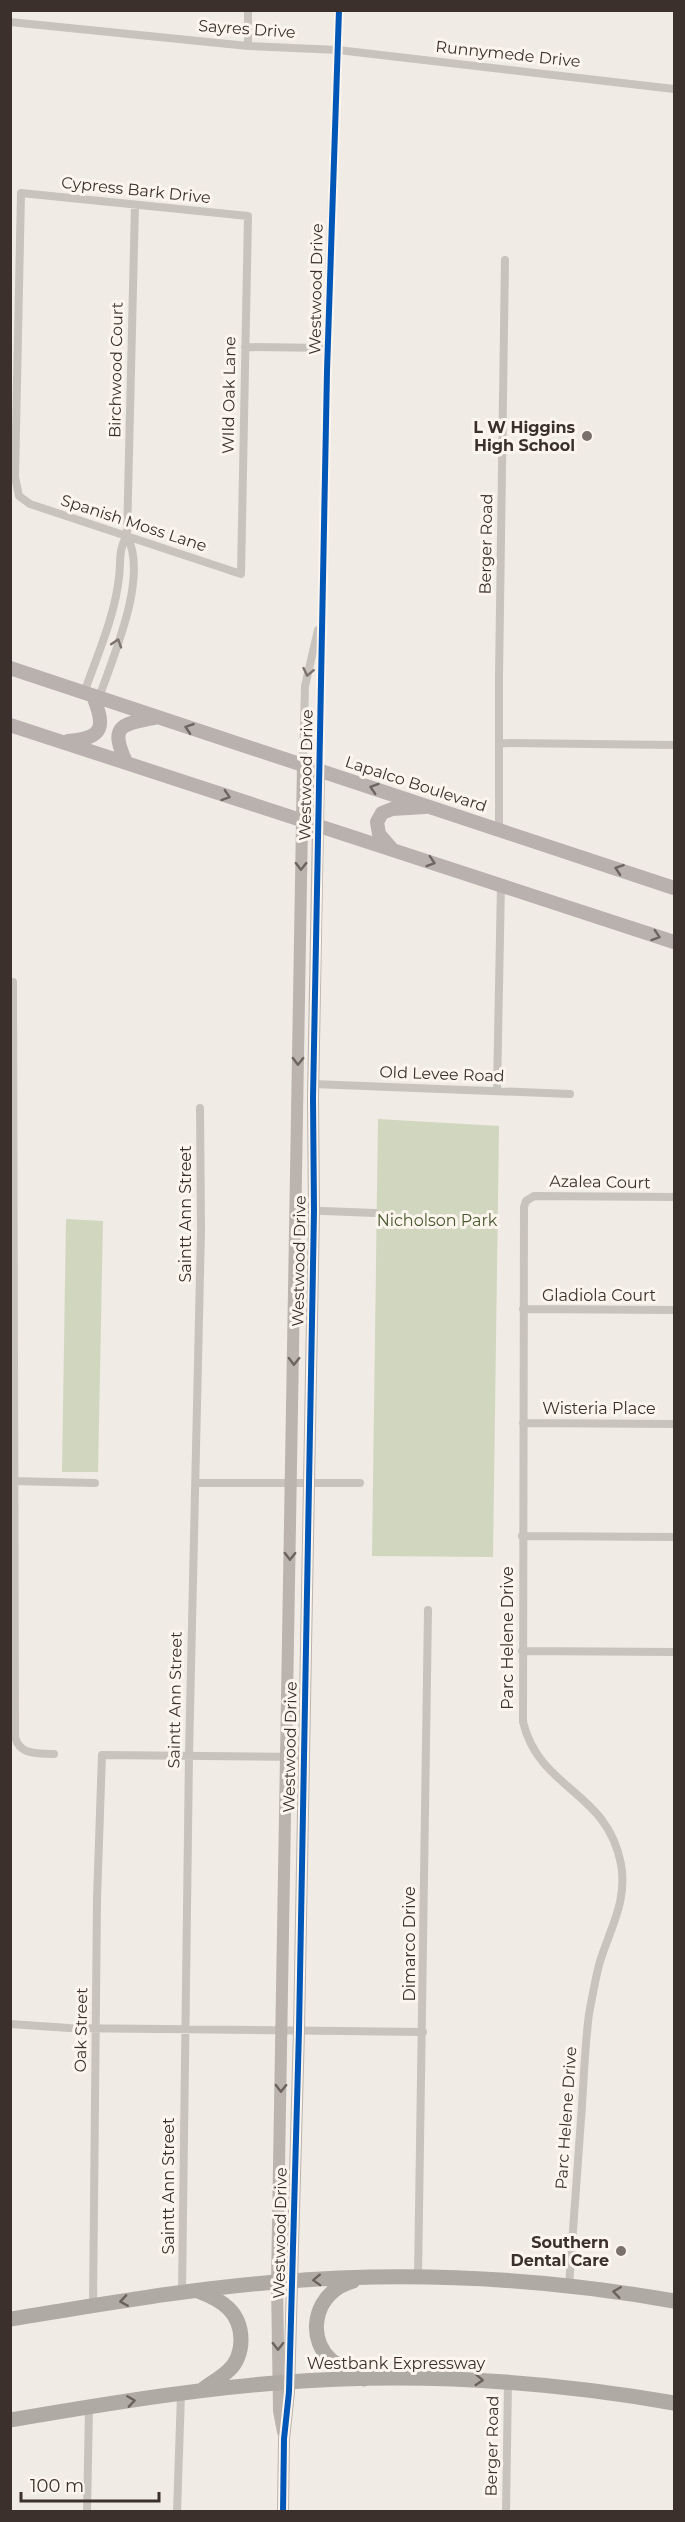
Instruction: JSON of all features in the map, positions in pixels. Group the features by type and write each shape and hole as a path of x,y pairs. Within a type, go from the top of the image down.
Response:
{"highway":[{"path":"10,2319 189,2291 285,2281 359,2278 418,2278 569,2286 675,2301"},
{"path":"359,2278 337,2288 325,2299 319,2309 316,2331 319,2342 331,2359 341,2367 355,2371 364,2379"},
{"path":"189,2291 214,2297 233,2312 240,2326 239,2352 230,2370 199,2391"},
{"name":"Westbank Expressway","path":"10,2420 199,2391 284,2383 364,2379 508,2382 585,2389 675,2403"}],"main road":[{"name":"Lapalco Boulevard","path":"10,668 675,888"},
{"path":"63,741 85,740 94,736 100,729 101,718 92,696"},
{"path":"126,762 118,744 118,733 127,723 156,717"},
{"path":"10,725 675,942"},
{"path":"392,849 379,834 377,822 382,813 392,809 433,807"}],"street":[{"path":"248,10 249,46"},
{"name":"Westwood Drive","path":"285,2281 299,2030 322,615 339,10"},
{"name":"Sayres Drive","path":"10,22 249,46 338,50"},
{"name":"Runnymede Drive","path":"338,50 675,89"},
{"name":"Cypress Bark Drive","path":"14,341 21,193 248,216"},
{"name":"Birchwood Court","path":"127,536 135,205"},
{"name":"WIld Oak Lane","path":"240,574 248,216"},
{"name":"Berger Road","path":"499,828 505,260"},
{"name":"Spanish Moss Lane","path":"14,341 15,483 19,496 30,504 240,574"},
{"path":"245,347 328,348"},
{"path":"92,696 133,589 134,553 127,536"},
{"path":"92,696 115,601 120,549 127,536"},
{"name":"Westwood Drive","path":"283,2511 284,2439 279,2415 284,2383 285,2281 282,2030 303,765 305,686 322,615"},
{"path":"499,743 675,745"},
{"path":"497,1091 501,884"},
{"path":"13,981 15,1737 19,1746 27,1752 54,1754"},
{"name":"Old Levee Road","path":"313,1083 570,1094"},
{"name":"Saintt Ann Street","path":"189,2291 184,2029 201,1231 201,1108"},
{"name":"Azalea Court","path":"526,1201 534,1196 675,1197"},
{"name":"Parc Helene Drive","path":"526,1201 524,1207 521,1709 527,1739 535,1754 553,1776 576,1791 602,1819 617,1849 622,1880 620,1911 599,1966 589,2016 569,2286"},
{"path":"297,1210 375,1213"},
{"name":"Gladiola Court","path":"523,1309 675,1310"},
{"name":"Wisteria Place","path":"523,1423 675,1424"},
{"path":"13,1480 95,1483"},
{"path":"196,1483 360,1484"},
{"path":"522,1536 675,1538"},
{"name":"Dimarco Drive","path":"418,2278 428,1610"},
{"path":"522,1651 675,1652"},
{"name":"Oak Street","path":"93,2306 102,1755 189,1755"},
{"path":"189,1755 303,1758"},
{"path":"10,2024 96,2028 423,2032"},
{"name":"Berger Road","path":"506,2511 508,2382"},
{"path":"177,2511 181,2394"},
{"path":"87,2511 89,2407"}],"green space":[{"name":"Nicholson Park","path":"378,1119 499,1126 493,1557 372,1556"},
{"path":"66,1219 103,1221 98,1472 62,1472"}],"cycle path":[{"path":"283,2512 284,2439 289,2392 299,2030 327,371 339,10"}],"place":[{"name":"L W Higgins High School","path":"587,436"},
{"name":"Southern Dental Care","path":"621,2251"}]}
